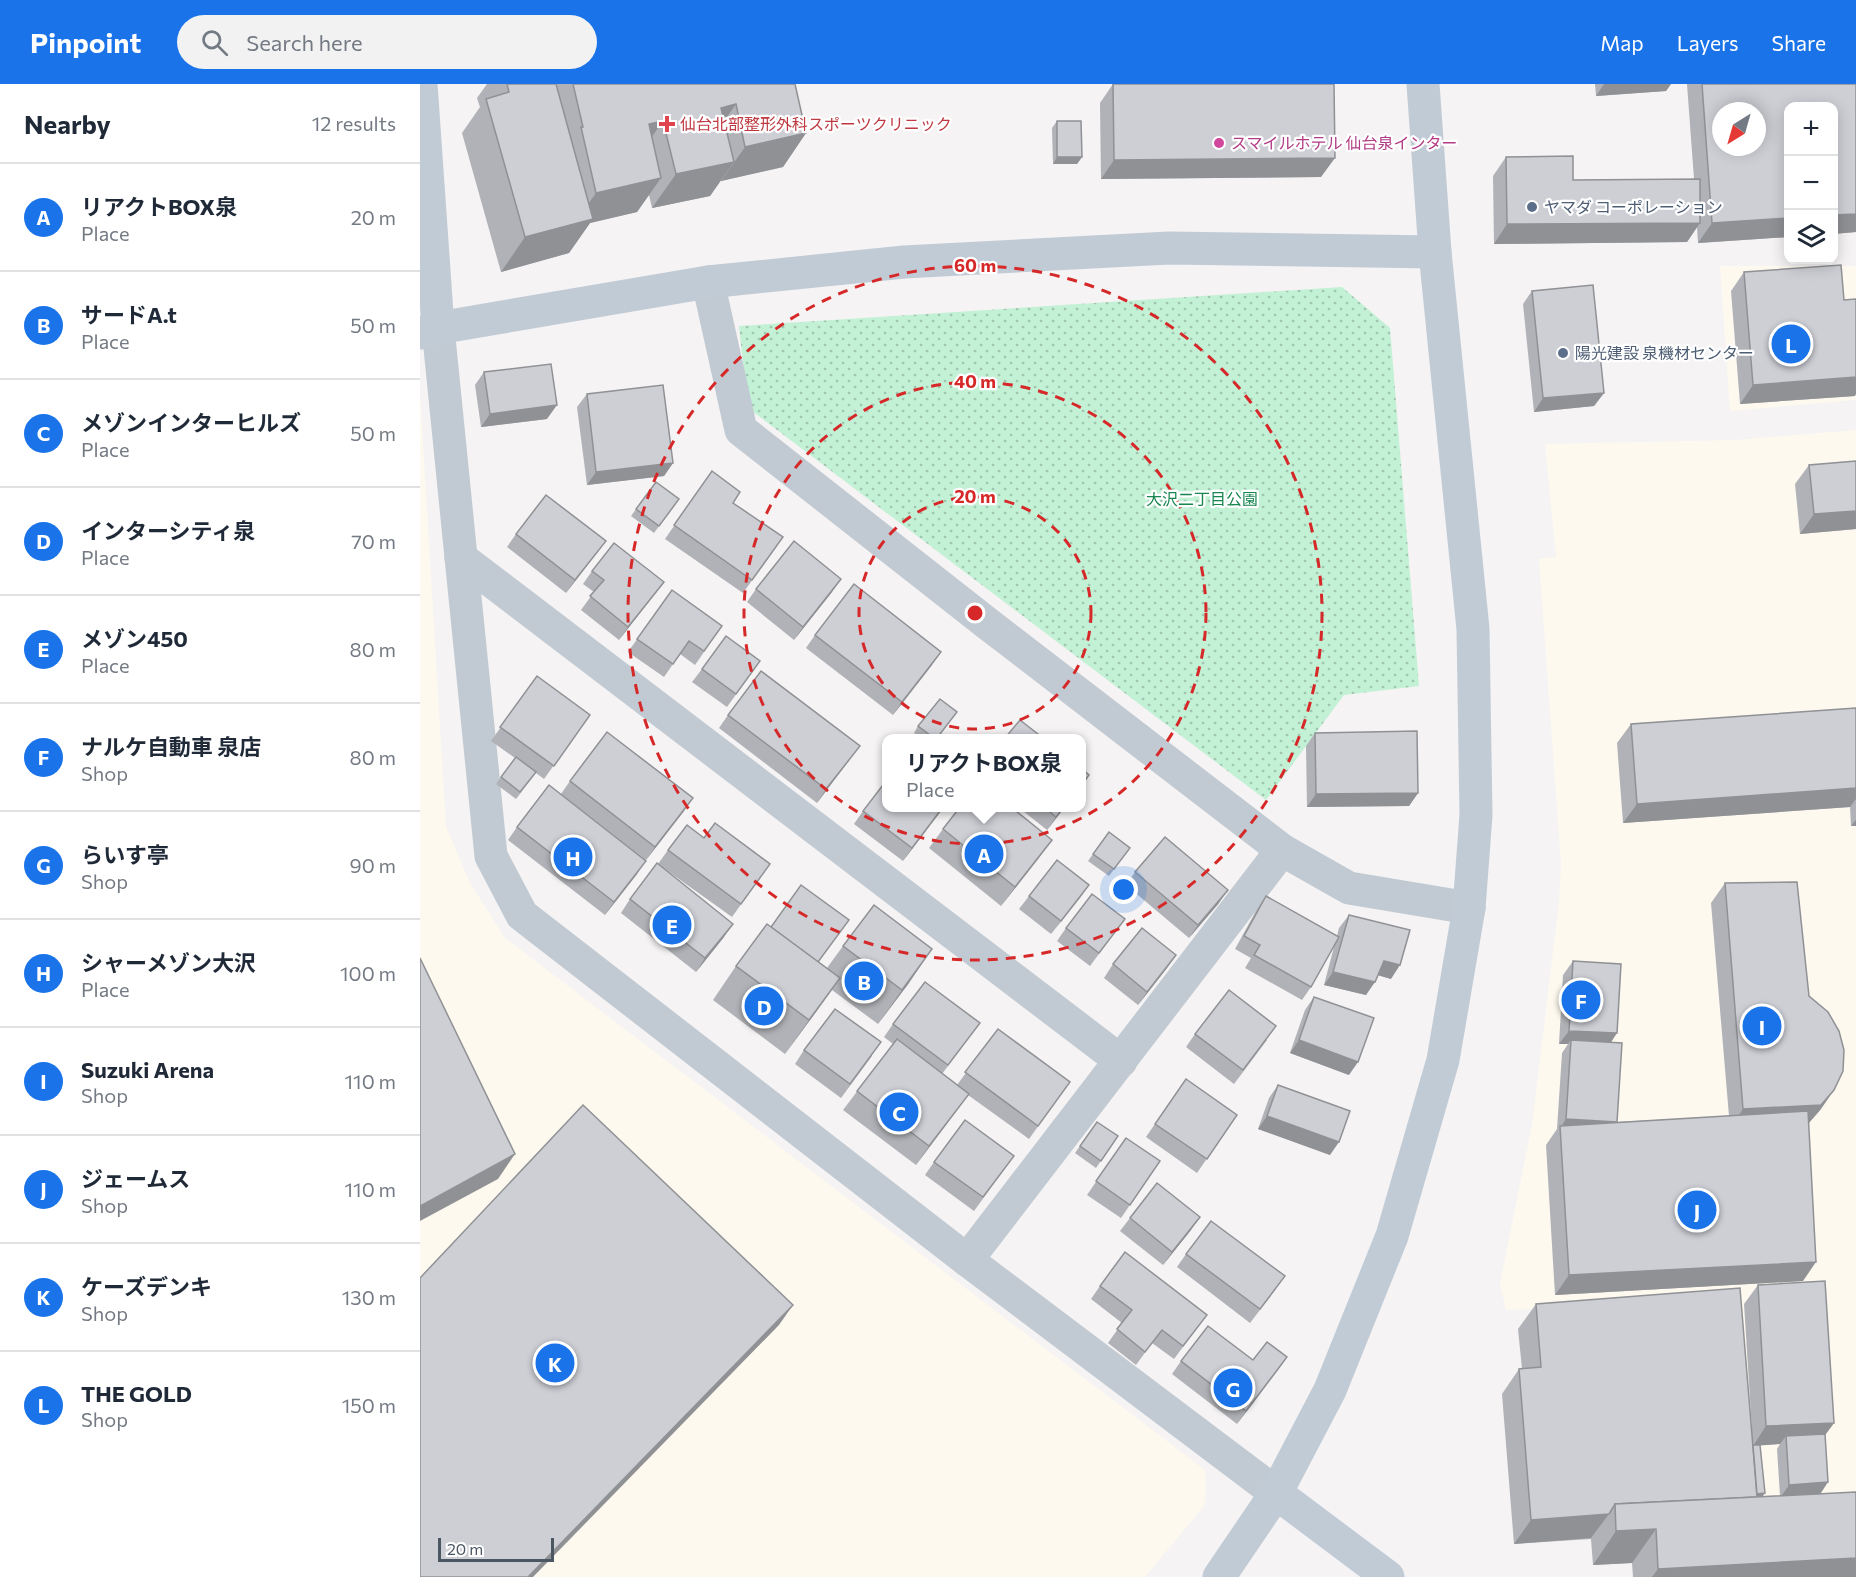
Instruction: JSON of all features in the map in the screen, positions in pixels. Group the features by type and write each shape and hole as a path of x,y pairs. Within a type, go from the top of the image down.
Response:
{"street":[{"path":"421,84 429,331 461,558 491,856 522,915 967,1260 1388,1577"},
{"path":"1219,1577 1276,1493 1330,1390 1392,1236 1443,1060 1469,908 1476,815 1473,629 1435,252 1423,84"},
{"path":"429,331 708,282 904,262 1169,248 1435,252"},
{"path":"708,282 741,429 988,624 1282,850 1349,888 1469,908"},
{"path":"461,558 1121,1061"},
{"path":"967,1260 1282,850"}],"shaded area":[{"path":"1720,266 1856,266 1856,400 1730,411"},
{"path":"420,393 446,827 470,883 505,938 1205,1470 1204,1506 1145,1577 420,1577"},
{"path":"1856,430 1856,1515 1744,1523 1730,1302 1506,1310 1500,1283 1532,1125 1559,902 1561,864 1539,559 1556,557 1545,444 1735,440"}],"green space":[{"name":"大沢二丁目公園","path":"1342,287 1390,328 1419,686 1344,695 1266,800 748,408 739,326"}],"building":[{"path":"507,84 556,84 593,219 525,237 486,99 509,92"},
{"path":"573,84 795,84 806,133 745,147 736,104 721,108 734,162 676,174 663,121 649,124 661,178 596,193"},
{"path":"1113,84 1334,84 1335,158 1114,160"},
{"path":"1702,84 1856,84 1856,214 1838,215 1838,102 1784,102 1784,218 1712,223"},
{"path":"1057,121 1081,121 1082,157 1057,157"},
{"path":"1573,156 1573,180 1700,179 1700,223 1507,224 1506,157"},
{"path":"1841,265 1844,300 1856,299 1856,377 1753,385 1744,272"},
{"path":"1593,285 1604,393 1543,398 1532,291"},
{"path":"551,364 557,405 490,414 484,372"},
{"path":"663,385 673,463 596,472 587,394"},
{"path":"1856,461 1856,511 1814,514 1809,465"},
{"path":"712,471 740,492 733,503 783,537 752,580 674,525"},
{"path":"656,482 679,499 659,526 636,509"},
{"path":"546,495 606,541 575,580 516,534"},
{"path":"794,541 841,579 803,627 756,589"},
{"path":"614,543 664,582 628,627 590,596 604,580 592,571"},
{"path":"854,584 941,652 902,702 815,635"},
{"path":"672,590 722,626 704,651 689,641 673,664 637,639"},
{"path":"726,636 760,661 736,694 702,669"},
{"path":"761,671 860,746 826,789 728,715"},
{"path":"537,676 590,715 554,766 500,727"},
{"path":"940,699 957,712 940,734 929,734 918,726"},
{"path":"1856,708 1856,788 1637,804 1631,724"},
{"path":"1020,720 1038,734 1008,734"},
{"path":"1417,731 1418,793 1316,794 1315,733"},
{"path":"607,732 693,798 655,847 570,781"},
{"path":"516,757 536,772 520,792 501,777"},
{"path":"549,785 646,861 614,902 517,827"},
{"path":"882,786 882,812 939,812 912,848 863,811"},
{"path":"956,812 1017,812 1052,840 1015,887 943,829"},
{"path":"1050,812 1060,812 1056,817"},
{"path":"715,823 770,864 741,904 668,850 687,825 704,838"},
{"path":"1109,832 1130,848 1114,869 1093,854"},
{"path":"1165,837 1228,890 1198,925 1135,872"},
{"path":"1057,860 1089,885 1061,921 1029,896"},
{"path":"657,863 733,924 705,958 630,899"},
{"path":"1797,882 1809,996 1828,1012 1839,1031 1844,1050 1843,1071 1834,1090 1821,1105 1743,1109 1725,883"},
{"path":"801,885 849,920 818,962 771,927"},
{"path":"1092,894 1125,919 1099,953 1066,928"},
{"path":"1266,896 1339,937 1311,987 1254,955 1260,945 1244,936"},
{"path":"874,905 932,949 902,990 843,946"},
{"path":"1349,915 1410,930 1400,965 1384,961 1375,982 1333,972"},
{"path":"767,924 840,978 809,1020 736,966"},
{"path":"1142,928 1176,955 1147,992 1113,964"},
{"path":"420,958 515,1154 420,1206"},
{"path":"1573,961 1621,964 1617,1033 1569,1031"},
{"path":"925,982 980,1023 948,1065 893,1024"},
{"path":"1229,990 1276,1026 1243,1070 1195,1034"},
{"path":"1314,997 1374,1018 1358,1062 1299,1040"},
{"path":"835,1009 881,1042 850,1084 804,1050"},
{"path":"998,1029 1070,1082 1038,1126 965,1072"},
{"path":"897,1039 969,1094 929,1146 857,1091"},
{"path":"1571,1040 1622,1043 1617,1122 1566,1119"},
{"path":"1186,1079 1237,1115 1207,1159 1155,1124"},
{"path":"1278,1085 1350,1111 1339,1142 1267,1116"},
{"path":"583,1105 793,1305 528,1577 421,1577 420,1278"},
{"path":"1808,1111 1816,1262 1569,1275 1560,1126"},
{"path":"965,1120 1014,1156 983,1197 934,1162"},
{"path":"1097,1122 1118,1136 1101,1161 1080,1146"},
{"path":"1126,1138 1160,1161 1130,1205 1096,1181"},
{"path":"1157,1183 1200,1217 1172,1252 1130,1218"},
{"path":"1211,1221 1285,1276 1260,1309 1186,1254"},
{"path":"1125,1252 1207,1315 1183,1346 1162,1330 1145,1352 1117,1329 1132,1310 1100,1286"},
{"path":"1825,1281 1834,1423 1766,1426 1758,1285"},
{"path":"1740,1288 1757,1497 1615,1504 1609,1514 1531,1520 1519,1369 1541,1367 1536,1304"},
{"path":"1208,1326 1253,1360 1267,1342 1287,1357 1246,1411 1181,1361"},
{"path":"1825,1434 1828,1482 1789,1485 1786,1436"},
{"path":"1753,1445 1760,1445 1765,1493 1757,1494"},
{"path":"1856,1492 1856,1558 1658,1569 1656,1529 1616,1531 1615,1504"}],"place":[{"name":"仙台北部整形外科スポーツクリニック","path":"667,124"},
{"name":"スマイルホテル 仙台泉インター","path":"1219,143"},
{"name":"ヤマダ コーポレーション","path":"1532,207"},
{"name":"THE GOLD","path":"1791,344"},
{"name":"陽光建設 泉機材センター","path":"1563,353"},
{"name":"リアクトBOX泉","path":"984,854"},
{"name":"シャーメゾン大沢","path":"573,857"},
{"name":"メゾン450","path":"672,925"},
{"name":"サードA.t","path":"864,981"},
{"name":"ナルケ自動車 泉店","path":"1581,1000"},
{"name":"インターシティ泉","path":"764,1006"},
{"name":"Suzuki Arena","path":"1762,1026"},
{"name":"メゾンインターヒルズ","path":"899,1112"},
{"name":"ジェームス","path":"1697,1210"},
{"name":"ケーズデンキ","path":"555,1363"},
{"name":"らいす亭","path":"1233,1388"}]}
